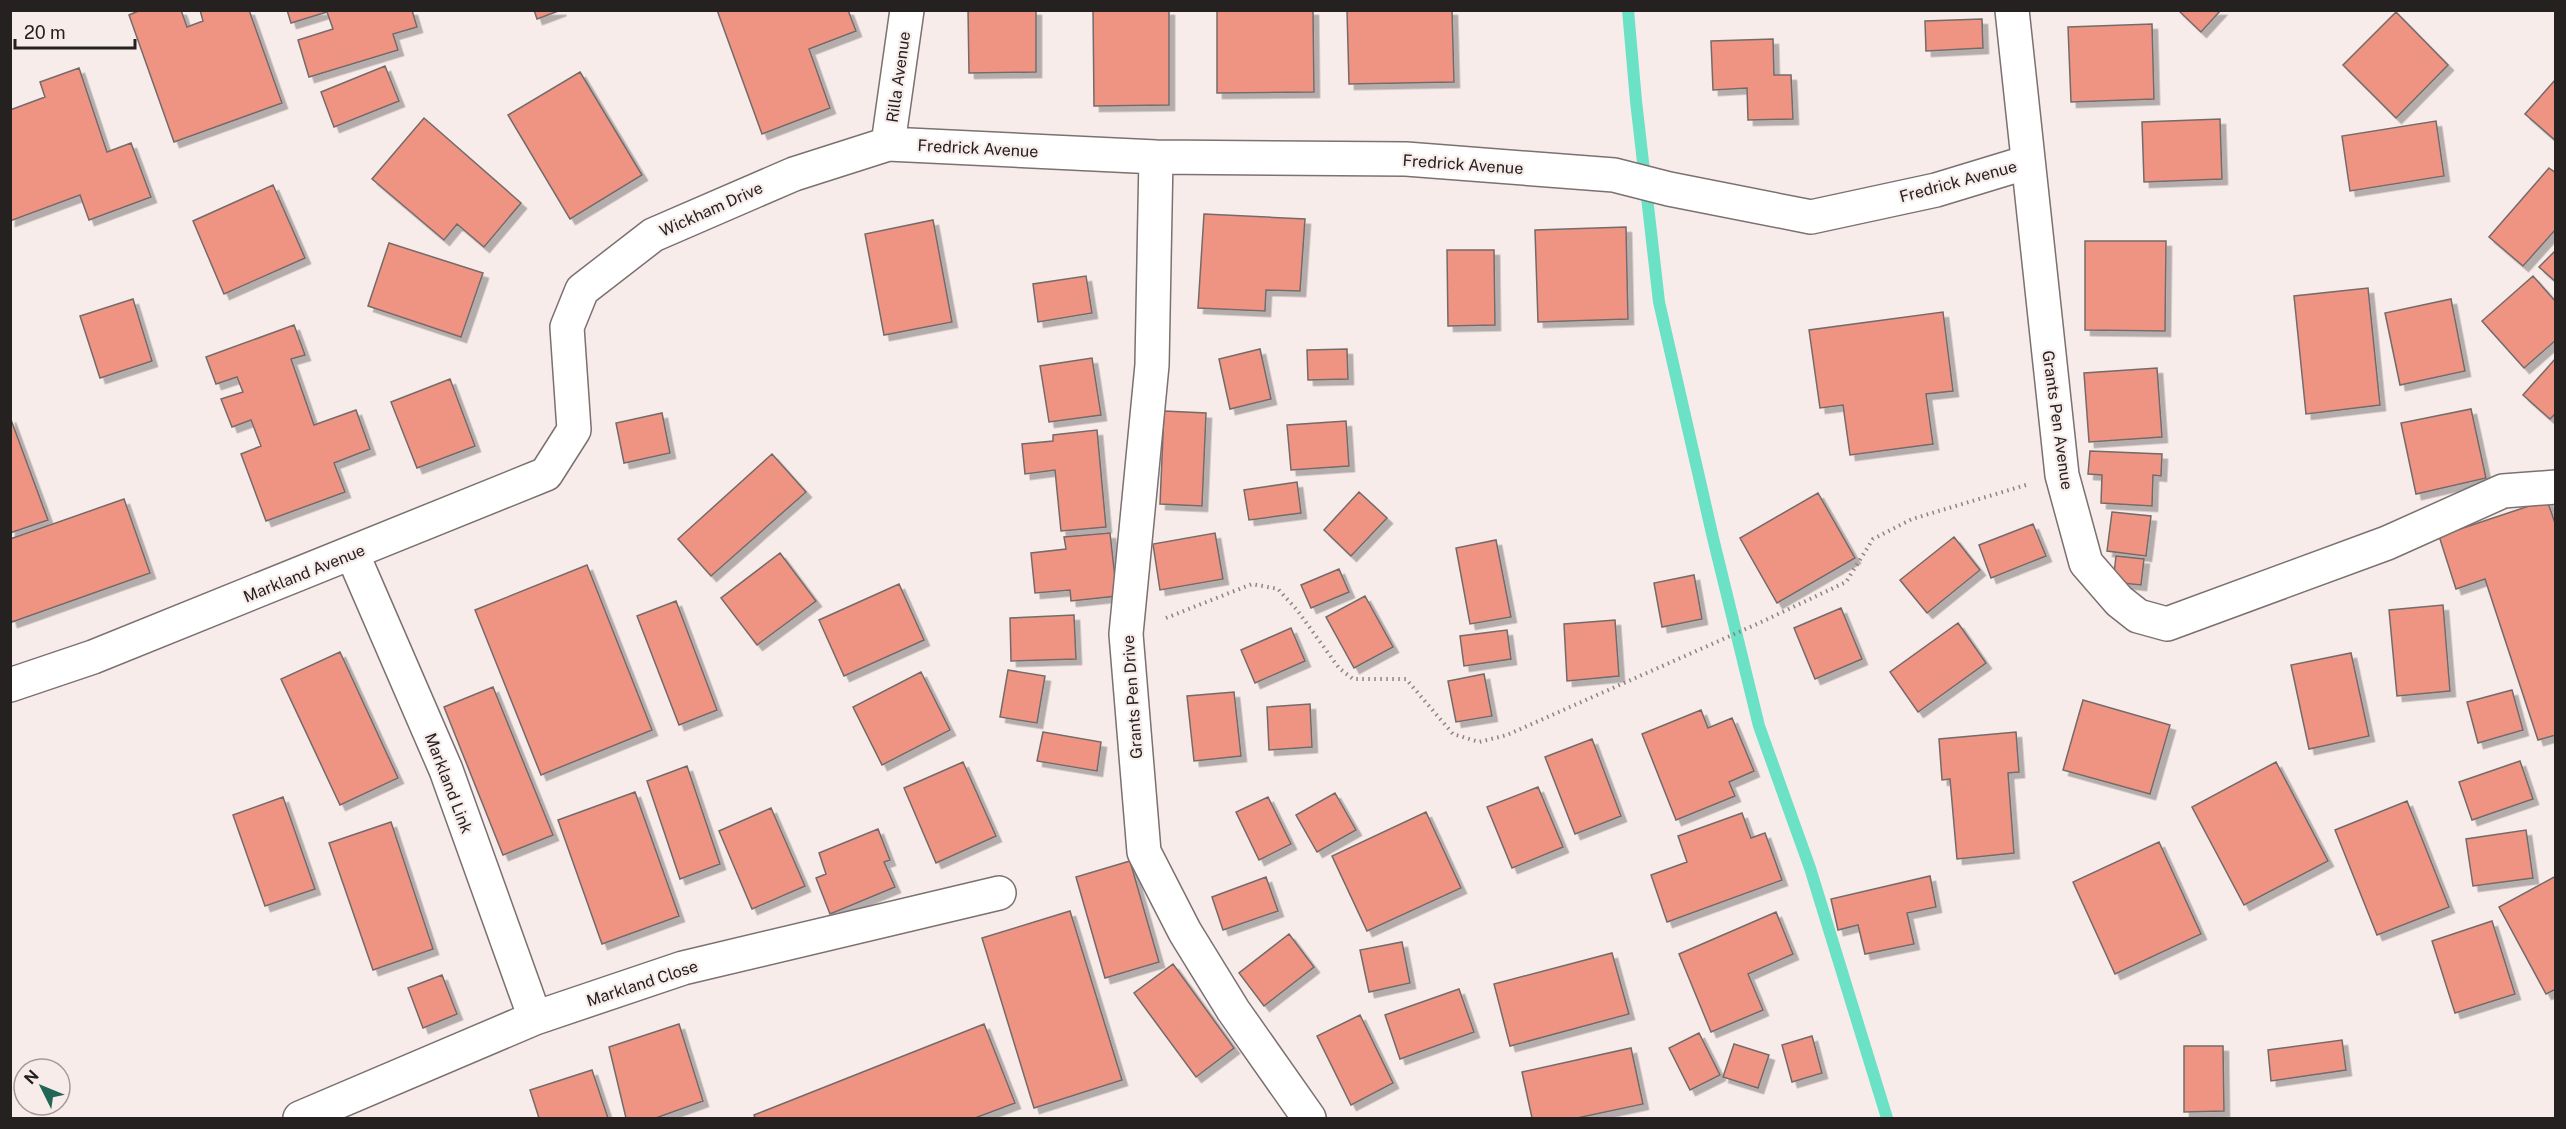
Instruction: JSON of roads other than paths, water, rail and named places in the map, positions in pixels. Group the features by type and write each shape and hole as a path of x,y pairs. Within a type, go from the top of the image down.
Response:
{"street":[{"name":"Rilla Avenue","path":"888,144 908,10"},
{"name":"Grants Pen Avenue","path":"2012,10 2062,475 2086,563 2125,606 2138,616 2167,624 2387,543 2503,490 2556,488"},
{"name":"Fredrick Avenue","path":"888,144 1156,157 1406,159 1614,175 1669,189 1811,217 1936,190 2028,162"},
{"name":"Wickham Drive","path":"574,430 567,327 582,290 653,235 794,174 888,144"},
{"name":"Grants Pen Drive","path":"1156,157 1152,365 1126,634 1144,852 1185,932 1233,1010 1310,1119"},
{"name":"Markland Avenue","path":"10,685 93,657 546,474 574,430"},
{"name":"Markland Link","path":"351,553 446,770 535,1018"},
{"name":"Markland Close","path":"300,1119 535,1018 683,968 999,893"}],"waterway":[{"path":"1628,10 1659,302 1713,538 1759,726 1810,868 1887,1118"}]}
